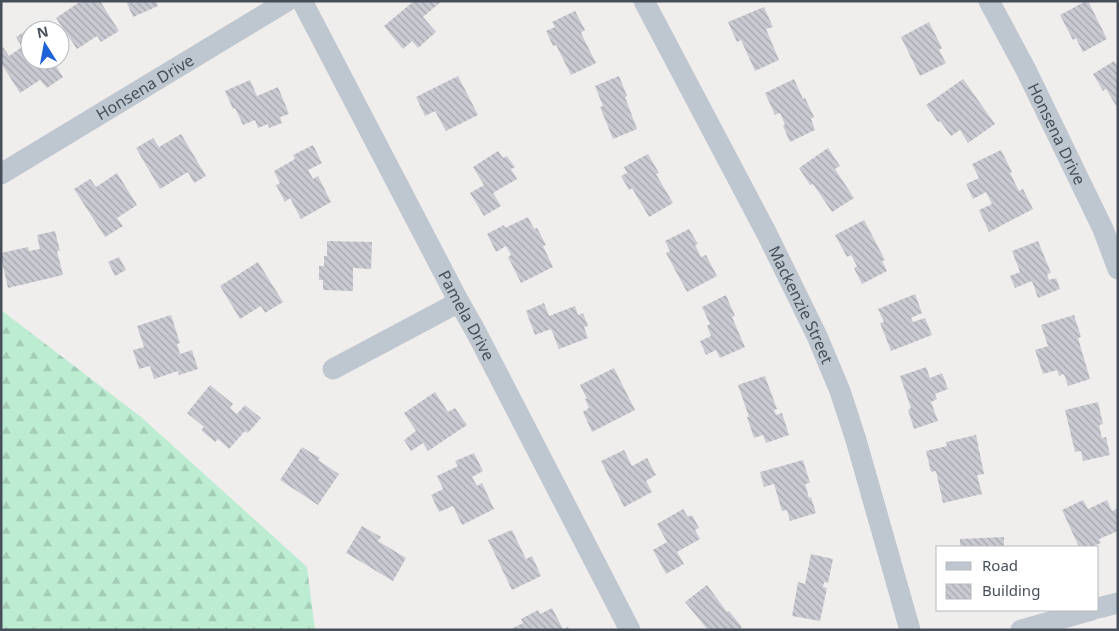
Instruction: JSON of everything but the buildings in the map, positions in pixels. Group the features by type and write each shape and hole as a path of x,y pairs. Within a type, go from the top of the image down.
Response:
{"street":[{"name":"Honsena Drive","path":"1,174 287,1"},
{"name":"Pamela Drive","path":"302,1 630,630"},
{"name":"Mackenzie Street","path":"644,1 767,234 817,336 840,391 856,440 910,630"},
{"name":"Honsena Drive","path":"989,1 1026,70 1103,229 1118,269"},
{"path":"332,369 459,302"},
{"path":"1099,608 1118,602"},
{"path":"1021,630 1088,611"}],"green space":[{"path":"1,310 141,417 307,567 315,630 1,630"}]}
